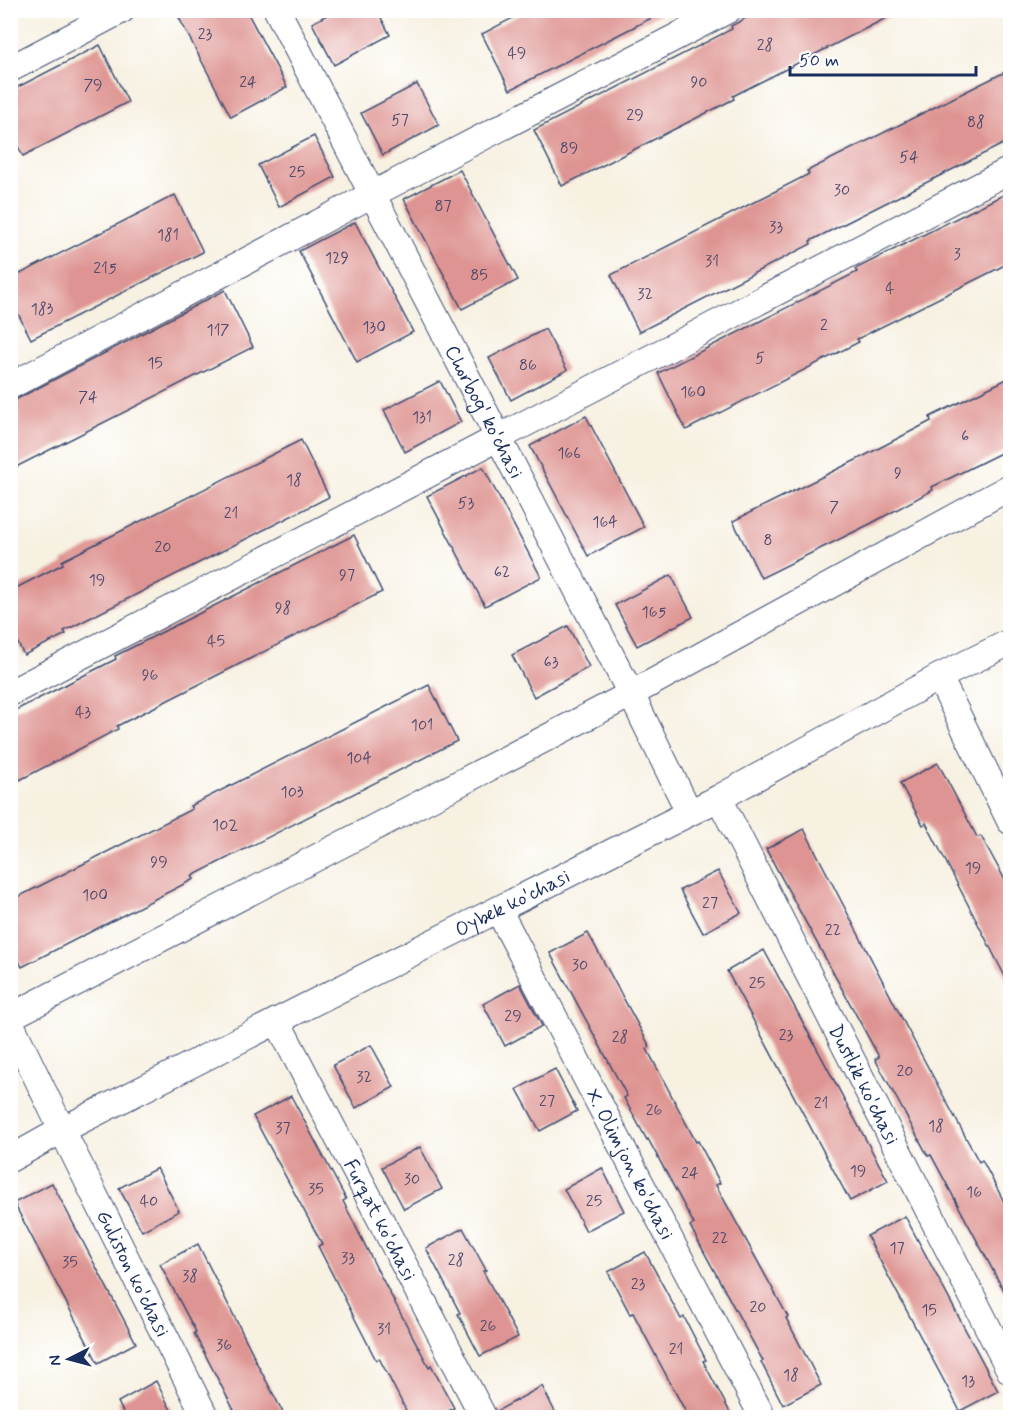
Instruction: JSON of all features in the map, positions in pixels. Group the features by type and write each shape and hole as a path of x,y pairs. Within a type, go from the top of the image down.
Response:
{"street":[{"path":"10,69 122,10"},
{"name":"Chorbog' ko'chasi","path":"277,10 631,694 689,812"},
{"path":"10,386 728,10"},
{"path":"10,693 1011,170"},
{"path":"10,1017 631,694 1011,487"},
{"name":"Oybek ko'chasi","path":"10,1159 62,1130 718,798 939,677 1011,642"},
{"path":"939,677 1011,821"},
{"name":"Dustlik ko'chasi","path":"718,798 1011,1371"},
{"name":"X. Olimjon ko'chasi","path":"499,910 763,1418"},
{"name":"Furqat ko'chasi","path":"277,1021 484,1418"},
{"name":"Guliston ko'chasi","path":"10,1022 206,1418"}],"building":[{"path":"175,10 246,10 287,87 231,117"},
{"path":"336,10 377,10 390,35 334,65 312,23"},
{"path":"528,10 667,10 510,90 482,34"},
{"path":"761,10 902,10 733,96 734,99 562,186 534,130 732,29 731,26"},
{"path":"100,45 128,102 23,156 10,131 10,91"},
{"path":"1011,69 1011,140 810,241 811,244 639,332 611,275 809,174 807,171"},
{"path":"417,84 439,125 383,155 361,113"},
{"path":"314,136 335,177 279,207 258,165"},
{"path":"460,170 518,280 462,309 404,199"},
{"path":"1011,191 1011,262 857,339 859,342 686,430 658,373 857,272 855,269"},
{"path":"175,195 203,252 31,339 10,298 10,279"},
{"path":"355,222 413,332 357,362 299,251"},
{"path":"225,290 253,347 10,470 10,401"},
{"path":"545,329 567,370 511,400 489,358"},
{"path":"1011,377 1011,448 932,487 933,490 870,524 761,578 733,521 864,456 931,421 930,417"},
{"path":"440,381 461,422 405,452 384,410"},
{"path":"586,416 644,527 588,556 530,446"},
{"path":"301,440 329,497 64,631 66,634 24,655 10,628 10,591 63,564 62,561"},
{"path":"483,467 541,577 485,606 427,496"},
{"path":"354,535 382,592 117,726 118,729 10,785 10,713 116,659 115,656"},
{"path":"671,575 693,617 637,646 615,605"},
{"path":"568,626 589,667 534,697 512,655"},
{"path":"429,685 457,741 192,876 194,879 22,967 10,944 10,901 192,809 190,806"},
{"path":"938,763 977,837 981,836 1011,891 1011,988 926,823 923,825 900,783"},
{"path":"804,829 908,1030 979,1162 982,1160 1011,1215 1011,1304 931,1155 928,1156 875,1059 879,1057 766,849"},
{"path":"718,871 741,913 703,933 680,890"},
{"path":"588,933 650,1047 647,1049 720,1183 716,1185 788,1317 786,1318 821,1385 783,1405 761,1362 763,1361 690,1226 694,1224 624,1098 627,1096 550,953"},
{"path":"764,950 888,1181 850,1201 727,971"},
{"path":"520,984 542,1026 505,1046 483,1004"},
{"path":"371,1045 394,1087 356,1108 333,1065"},
{"path":"555,1069 577,1111 540,1131 517,1089"},
{"path":"291,1096 346,1199 343,1201 377,1269 429,1367 431,1365 454,1408 436,1418 410,1418 379,1358 376,1360 318,1246 322,1244 253,1116"},
{"path":"420,1147 442,1189 404,1209 382,1167"},
{"path":"157,1168 179,1211 142,1231 119,1188"},
{"path":"602,1168 624,1211 586,1231 564,1189"},
{"path":"52,1183 136,1343 98,1363 14,1203"},
{"path":"905,1216 998,1391 960,1411 867,1236"},
{"path":"463,1228 518,1337 480,1356 426,1248"},
{"path":"198,1244 286,1418 238,1418 194,1333 196,1332 160,1264"},
{"path":"645,1252 681,1319 684,1317 706,1360 703,1361 733,1418 689,1418 633,1313 630,1314 608,1272"},
{"path":"156,1381 175,1418 126,1418 118,1402"},
{"path":"542,1386 558,1418 499,1418 497,1411"}]}
